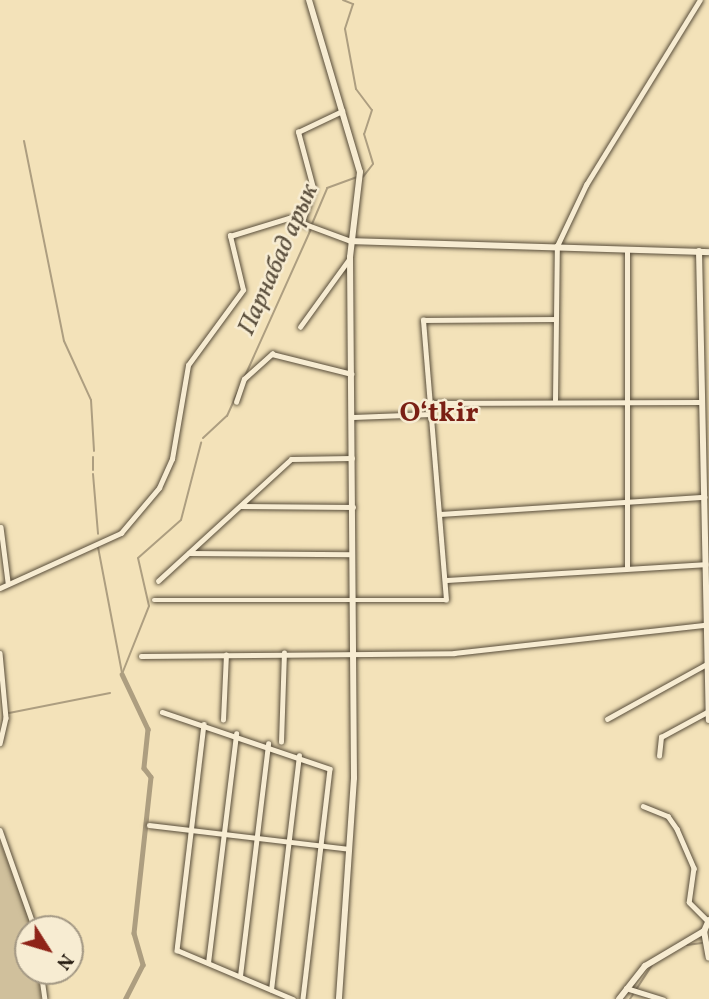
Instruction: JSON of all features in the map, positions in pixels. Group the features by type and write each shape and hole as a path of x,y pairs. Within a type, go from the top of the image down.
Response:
{"street":[{"path":"309,0 360,172 350,257 355,654 349,849 339,999"},
{"path":"555,400 557,246 586,185 700,0"},
{"path":"302,222 313,188 298,132 343,111"},
{"path":"0,588 130,526 169,473 188,365 243,290 230,236 282,219 302,222 351,241 709,252"},
{"path":"626,567 627,249"},
{"path":"699,251 705,332 706,381 703,402 708,484 705,497 705,665 709,720"},
{"path":"300,327 350,257"},
{"path":"155,600 446,600 423,320 555,319"},
{"path":"236,402 243,379 272,354 352,374"},
{"path":"430,403 555,400 703,402"},
{"path":"353,417 430,414"},
{"path":"158,581 291,459 353,458"},
{"path":"440,514 705,497"},
{"path":"240,506 353,507"},
{"path":"1,527 8,582"},
{"path":"188,553 354,554"},
{"path":"445,580 706,564"},
{"path":"141,656 454,653 705,625"},
{"path":"0,653 6,710 0,743"},
{"path":"281,742 284,653"},
{"path":"223,720 226,655"},
{"path":"607,719 705,665"},
{"path":"659,756 661,737 708,710"},
{"path":"162,712 268,744 330,769 303,999"},
{"path":"204,724 177,950 293,999"},
{"path":"208,963 236,734"},
{"path":"240,976 268,744"},
{"path":"271,990 299,757"},
{"path":"619,999 625,988 660,954 704,930 709,921 689,902 694,868 677,830 668,816 643,806"},
{"path":"149,825 289,838 349,849"},
{"path":"0,830 30,915"},
{"path":"704,930 709,958"},
{"path":"625,988 663,999"}],"shaded area":[{"path":"0,841 28,915 14,915 14,985 40,985 41,999 0,999"}],"waterway":[{"name":"Парнабад арык","path":"343,0 353,4 345,29 356,89 372,110 364,134 373,164 363,177"},
{"path":"24,141 64,341 91,400 94,451"},
{"name":"Парнабад арык","path":"312,224 327,188 357,177"},
{"name":"Парнабад арык","path":"203,438 227,416 311,229"},
{"name":"Парнабад арык","path":"122,674 149,606 138,558 181,520 201,443"},
{"path":"93,457 93,470"},
{"path":"93,474 98,534"},
{"path":"98,547 122,673"},
{"name":"Парнабад арык","path":"122,674 148,729 144,768 151,777 134,933 143,965 126,999"},
{"path":"9,713 110,693"},
{"path":"687,945 702,943"},
{"path":"630,999 652,965"}],"district":[{"name":"Oʻtkir","path":"439,414"}]}
